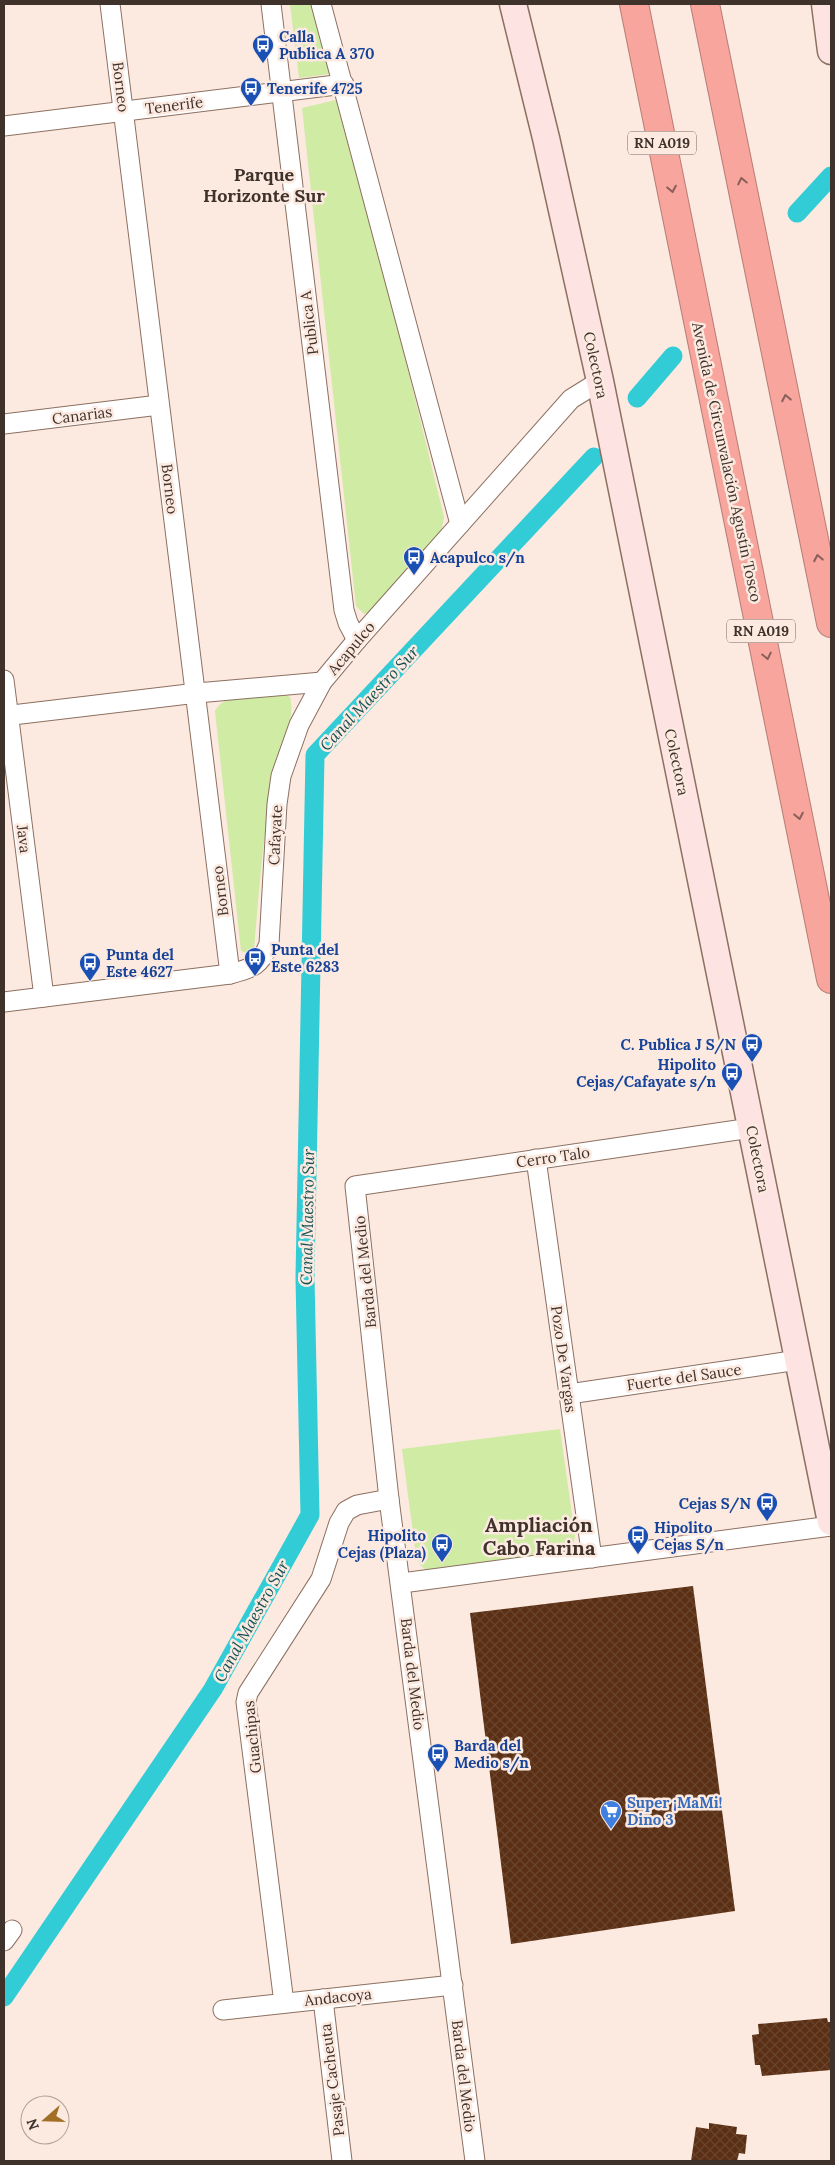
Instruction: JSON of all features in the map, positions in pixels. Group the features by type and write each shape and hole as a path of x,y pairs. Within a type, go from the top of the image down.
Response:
{"highway":[{"path":"622,4 666,160"},
{"name":"Avenida de Circunvalación Agustín Tosco","path":"634,4 831,979"},
{"path":"707,4 711,34 831,623"}],"street":[{"name":"Borneo","path":"110,4 159,405 197,693 230,974"},
{"name":"Publica A","path":"271,4 344,610 357,640"},
{"path":"321,4 344,84 460,524"},
{"name":"Colectora","path":"512,4 546,138 600,382 831,1524"},
{"path":"825,4 831,51"},
{"name":"Tenerife","path":"4,126 344,84"},
{"name":"Acapulco","path":"6,716 197,693 322,682 357,640 571,400 600,382"},
{"name":"Canarias","path":"4,424 159,405"},
{"name":"Java","path":"4,680 6,716 44,997"},
{"name":"Cafayate","path":"4,1002 230,974 252,968 263,958 269,944 280,776 299,725 322,682"},
{"name":"Cerro Talo","path":"355,1186 751,1128"},
{"name":"Pozo De Vargas","path":"536,1159 592,1558"},
{"name":"Barda del Medio","path":"355,1186 390,1499 475,2161"},
{"name":"Fuerte del Sauce","path":"569,1394 798,1360"},
{"name":"Guachipas","path":"284,2003 246,1702 248,1693 321,1579 339,1523 346,1511 357,1505 390,1499"},
{"path":"402,1582 592,1558 831,1524"},
{"name":"Andacoya","path":"223,2010 453,1985"},
{"name":"Pasaje Cacheuta","path":"323,1998 342,2161"}],"green space":[{"path":"290,4 312,4 330,74 299,78"},
{"path":"336,100 397,325 444,517 441,533 375,611 364,614 356,606 302,108"},
{"path":"282,693 290,697 291,712 270,804 263,852 254,949 247,953 241,951 215,711 227,700 235,697"},
{"path":"560,1429 575,1536 573,1546 565,1555 427,1571 420,1565 416,1556 402,1449"}],"building":[{"name":"Super ¡MaMi! Dino 3","path":"693,1586 735,1911 511,1944 470,1613"},
{"path":"827,2018 828,2022 831,2022 831,2070 762,2076 760,2065 755,2065 752,2035 759,2034 758,2024"},
{"path":"709,2123 737,2127 736,2134 747,2135 745,2154 739,2153 737,2161 691,2161 696,2127 709,2129"}],"waterway":[{"name":"Canal Maestro Sur","path":"797,213 831,176"},
{"name":"Canal Maestro Sur","path":"637,398 673,356"},
{"name":"Canal Maestro Sur","path":"4,1997 213,1689 310,1515 305,1278 315,755 594,457"}],"place":[{"name":"Calla Publica A 370","path":"263,64"},
{"name":"Tenerife 4725","path":"251,107"},
{"name":"Acapulco s/n","path":"414,576"},
{"name":"Punta del Este 6283","path":"255,977"},
{"name":"Punta del Este 4627","path":"90,982"},
{"name":"C. Publica J S/N","path":"752,1063"},
{"name":"Hipolito Cejas/Cafayate s/n","path":"732,1092"},
{"name":"Cejas S/N","path":"767,1522"},
{"name":"Hipolito Cejas S/n","path":"638,1555"},
{"name":"Hipolito Cejas (Plaza)","path":"442,1563"},
{"name":"Barda del Medio s/n","path":"438,1773"},
{"name":"Super ¡MaMi! Dino 3","path":"611,1830"}],"district":[{"name":"Parque Horizonte Sur","path":"264,184"},
{"name":"Ampliación Cabo Farina","path":"539,1536"}]}
